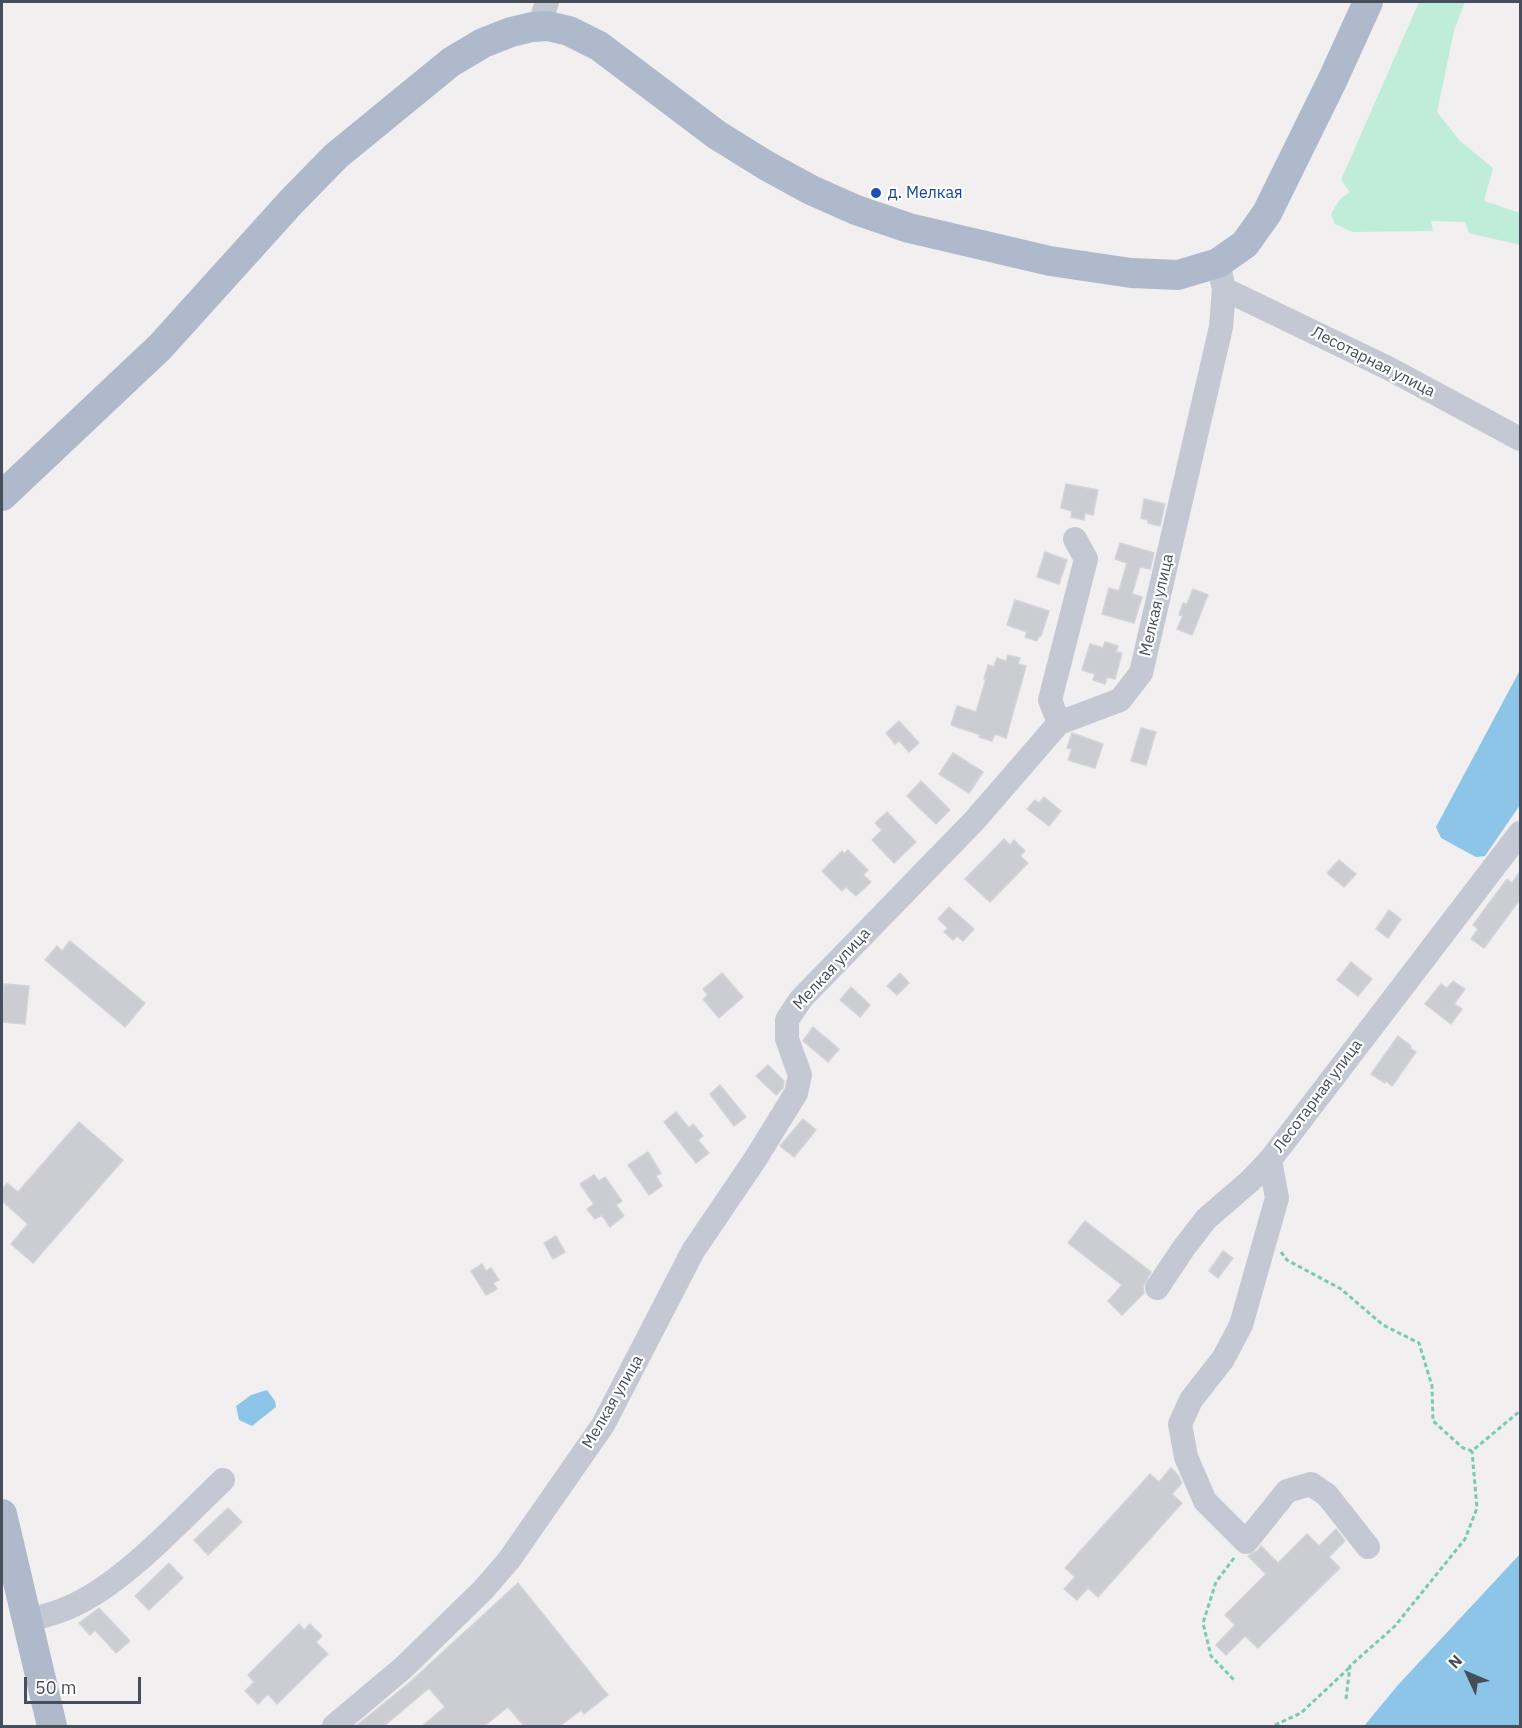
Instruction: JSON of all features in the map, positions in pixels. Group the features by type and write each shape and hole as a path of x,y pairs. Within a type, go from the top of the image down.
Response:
{"main road":[{"path":"2,496 160,347 291,202 336,156 451,62 483,43 511,32 543,14 548,26 569,32 599,46 717,135 794,181 856,210 909,228 1050,261 1119,271 1221,276 1267,213 1368,2"},
{"path":"2,1514 25,1621 52,1726"}],"street":[{"name":"Лесотарная улица","path":"1221,276 1521,439"},
{"name":"Мелкая улица","path":"334,1726 403,1668 483,1590 509,1560 603,1425 693,1251 756,1158 796,1093 800,1075 787,1039 787,1020 801,999 974,821 1059,723 1120,700 1141,673 1221,327 1221,276"},
{"path":"1059,723 1050,700 1086,559 1075,539"},
{"name":"Лесотарная улица","path":"1246,1542 1205,1501 1186,1457 1180,1424 1191,1400 1223,1359 1241,1325 1277,1198 1270,1160 1521,833"},
{"path":"1157,1288 1206,1219 1250,1181 1270,1160"},
{"path":"25,1621 63,1610 85,1600 110,1583 223,1480"},
{"path":"1246,1542 1287,1491 1311,1484 1327,1496 1368,1547"}],"path":[{"path":"1268,1233 1287,1260 1341,1289 1383,1325 1419,1343 1432,1386 1433,1420 1463,1448 1472,1450"},
{"path":"1472,1450 1521,1411"},
{"path":"1275,1725 1301,1713 1395,1626 1465,1539 1477,1509 1472,1450"},
{"path":"1235,1681 1211,1656 1203,1623 1216,1582 1246,1542"},
{"path":"1346,1699 1350,1666"}],"green space":[{"path":"1419,2 1465,2 1454,31 1437,112 1460,141 1493,168 1484,201 1520,213 1520,245 1469,233 1465,222 1431,221 1433,231 1353,232 1335,224 1331,214 1340,199 1350,192 1341,180"}],"water":[{"path":"1520,670 1520,805 1485,856 1476,857 1441,838 1436,827"},
{"path":"267,1390 275,1401 276,1407 252,1426 239,1420 236,1406 251,1395"},
{"path":"1520,1554 1520,1726 1364,1726 1398,1685"}],"building":[{"path":"1066,484 1098,490 1093,515 1085,513 1084,520 1071,517 1072,511 1061,508"},
{"path":"1144,499 1165,504 1160,526 1148,523 1148,520 1141,518"},
{"path":"1120,543 1154,553 1150,569 1140,567 1132,594 1142,597 1134,623 1102,614 1109,588 1119,591 1127,563 1115,559"},
{"path":"1045,552 1067,560 1059,584 1037,577"},
{"path":"1193,589 1208,595 1192,635 1177,629 1183,616 1179,615 1183,603 1187,604"},
{"path":"1015,600 1049,611 1041,636 1037,641 1025,637 1027,632 1007,625"},
{"path":"1105,642 1118,646 1116,652 1122,653 1115,679 1107,677 1105,684 1093,680 1095,674 1082,670 1090,644 1103,648"},
{"path":"1008,655 1020,658 1018,664 1026,666 1006,738 995,734 992,741 951,725 957,706 976,712 988,665 994,667 997,658 1006,661"},
{"path":"899,721 919,743 909,752 899,741 895,744 886,733"},
{"path":"1141,728 1156,732 1146,765 1131,761"},
{"path":"1072,733 1103,744 1095,768 1068,760 1072,749 1067,748"},
{"path":"953,753 983,772 969,793 939,774"},
{"path":"921,781 950,810 936,824 907,796"},
{"path":"1044,797 1061,811 1049,826 1027,809 1035,800 1039,803"},
{"path":"887,812 916,842 894,863 872,840 882,830 875,823"},
{"path":"1004,839 1010,845 1014,840 1025,851 1020,856 1028,863 990,902 965,879"},
{"path":"848,850 868,870 863,875 871,882 856,896 846,887 842,891 822,871 842,851 844,854"},
{"path":"1339,860 1356,874 1344,887 1327,873"},
{"path":"1521,870 1521,898 1484,948 1471,939 1478,929 1473,925 1507,879 1512,883"},
{"path":"949,907 974,929 963,941 957,936 953,940 944,932 948,928 938,919"},
{"path":"1389,910 1401,919 1388,938 1376,929"},
{"path":"70,941 145,1003 125,1027 45,960 57,946 62,951"},
{"path":"1351,962 1372,979 1358,996 1337,980"},
{"path":"722,973 743,997 719,1018 703,999 708,995 703,989"},
{"path":"900,973 909,983 897,995 887,986"},
{"path":"1453,981 1465,989 1454,1004 1462,1009 1451,1024 1425,1004 1441,984 1447,988"},
{"path":"4,984 29,986 25,1024 2,1022"},
{"path":"851,987 870,1005 860,1017 840,1000"},
{"path":"813,1027 839,1049 828,1062 803,1041"},
{"path":"1398,1036 1416,1052 1392,1086 1371,1074"},
{"path":"768,1065 784,1081 783,1088 776,1095 756,1076"},
{"path":"720,1085 746,1117 734,1126 710,1094"},
{"path":"676,1112 689,1128 693,1124 703,1136 698,1140 709,1153 696,1163 664,1122"},
{"path":"803,1119 816,1130 794,1157 780,1146"},
{"path":"79,1122 123,1160 33,1263 11,1244 28,1224 2,1201 2,1190 7,1183 18,1192"},
{"path":"648,1152 661,1173 656,1176 662,1186 649,1195 628,1165"},
{"path":"594,1175 599,1181 605,1177 622,1201 616,1205 624,1216 610,1227 602,1215 595,1219 587,1209 594,1204 580,1184"},
{"path":"1085,1221 1151,1272 1143,1287 1144,1293 1122,1315 1108,1301 1122,1285 1068,1243"},
{"path":"556,1236 565,1252 553,1259 544,1243"},
{"path":"1223,1251 1233,1258 1218,1278 1209,1271"},
{"path":"482,1264 486,1271 491,1268 499,1280 493,1283 497,1289 486,1295 471,1271"},
{"path":"1171,1468 1182,1483 1172,1494 1182,1503 1098,1597 1088,1588 1077,1600 1064,1589 1075,1577 1065,1568 1150,1474 1159,1482"},
{"path":"228,1508 242,1522 208,1555 194,1540"},
{"path":"1336,1529 1345,1541 1329,1557 1340,1568 1258,1648 1245,1636 1226,1655 1216,1645 1235,1625 1225,1615 1266,1574 1248,1556 1261,1546 1278,1563 1307,1534 1319,1546"},
{"path":"169,1563 183,1578 149,1610 135,1596"},
{"path":"518,1583 608,1695 584,1714 581,1710 560,1726 524,1726 508,1707 484,1726 422,1726 445,1707 429,1688 384,1726 356,1726 408,1684"},
{"path":"99,1608 130,1641 116,1653 95,1630 90,1635 79,1623"},
{"path":"299,1624 304,1630 310,1624 322,1636 316,1642 328,1654 277,1704 268,1694 258,1704 245,1691 254,1682 248,1675"}],"place":[{"name":"д. Мелкая","path":"876,193"}]}
